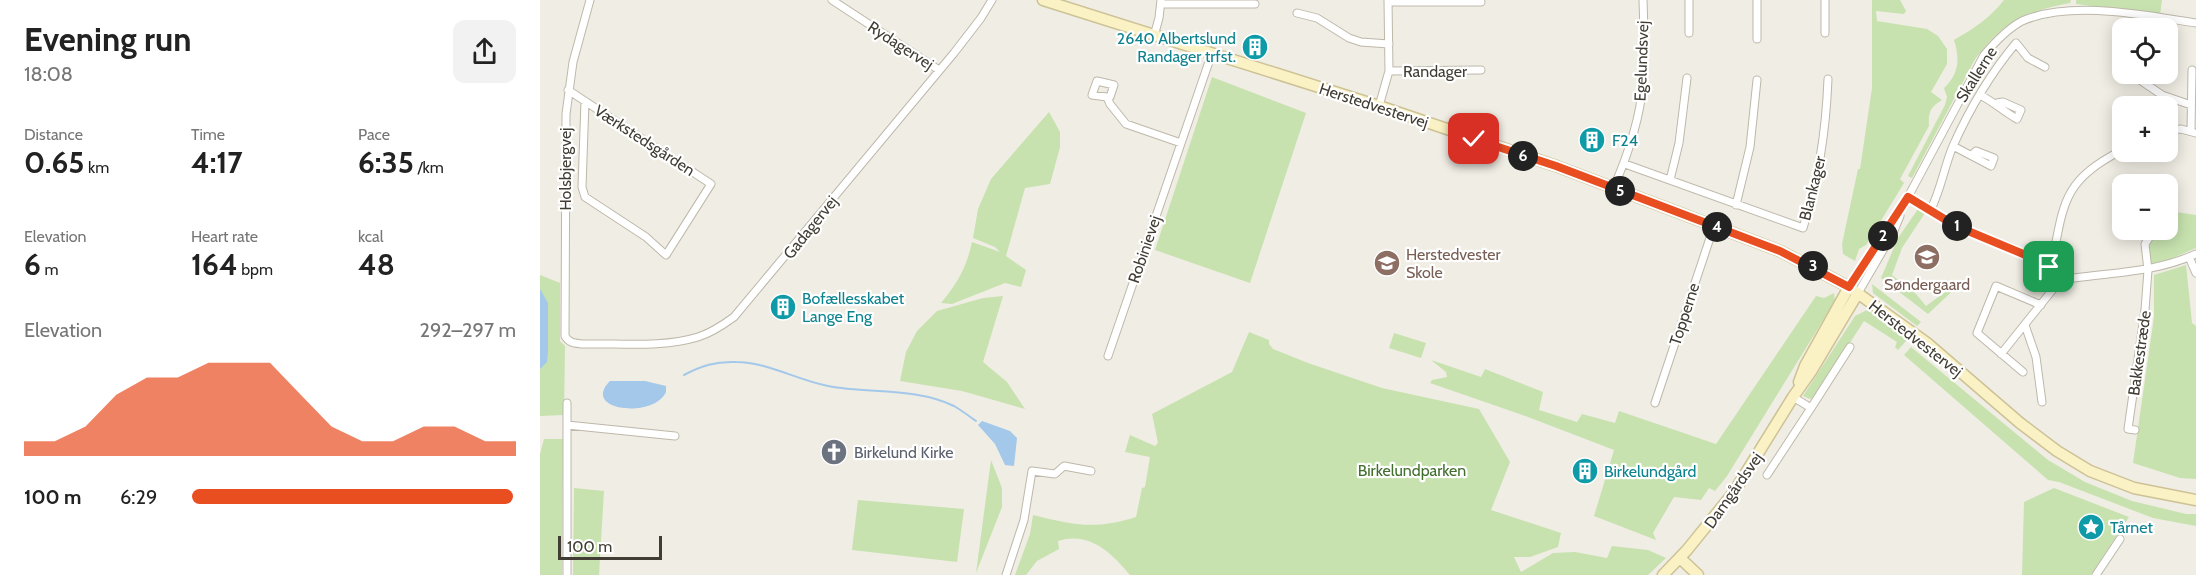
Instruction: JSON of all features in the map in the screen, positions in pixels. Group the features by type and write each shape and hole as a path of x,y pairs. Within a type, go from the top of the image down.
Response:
{"street":[{"name":"Holsbjergvej","path":"568,340 565,336 564,147 568,90 577,44 590,0"},
{"name":"Rydagervej","path":"832,0 939,70"},
{"name":"Gadagervej","path":"568,340 582,344 677,342 700,336 734,317 939,70 981,18 992,0"},
{"name":"Herstedvestervej","path":"1043,0 1379,106 1556,166 1780,251 1853,290 1926,343 2057,452 2090,471 2134,488 2196,500"},
{"name":"Egelundsvej","path":"1613,189 1625,164 1635,128 1643,83 1643,0"},
{"path":"1689,0 1689,33"},
{"path":"1757,0 1757,39"},
{"path":"1825,0 1825,33"},
{"name":"Randager","path":"1379,106 1389,71 1388,1 1481,2"},
{"path":"1154,36 1161,2 1256,4"},
{"name":"Skallerne","path":"1853,290 1908,197 1984,55 2001,36 2022,21 2046,12 2083,7 2196,23"},
{"name":"Randager","path":"1296,13 1317,18 1349,38 1361,42 1389,44"},
{"path":"1930,211 1938,197 1953,146 1994,69 2016,43 2028,58 2045,67"},
{"name":"Robinievej","path":"1107,356 1212,53"},
{"path":"2178,129 2193,132 2192,69"},
{"name":"Randager","path":"1389,71 1481,70"},
{"path":"1670,180 1679,143 1687,78"},
{"name":"Blankager","path":"1625,164 1803,228 1821,157 1828,79"},
{"path":"1736,204 1750,147 1757,80"},
{"path":"2146,84 2162,95 2191,105"},
{"name":"Værkstedsgården","path":"568,90 585,101 711,184 666,255 646,237 585,197 582,187 585,101"},
{"path":"1980,95 1997,103"},
{"path":"1107,97 1126,124 1181,143"},
{"path":"1953,146 1972,154"},
{"path":"2047,270 2052,263 2062,211 2069,195 2080,178 2096,164 2112,155"},
{"path":"1908,197 1956,226 2028,256 2062,278 2148,270 2171,265 2192,256 2196,273"},
{"name":"Skallerne","path":"1853,290 1893,233 1908,197"},
{"name":"Topperne","path":"1655,403 1714,226"},
{"path":"2148,240 2145,244 2148,270"},
{"name":"Bakkestræde","path":"2135,430 2128,429 2145,310 2148,270"},
{"path":"2001,354 2062,278"},
{"path":"2023,372 1977,333 1995,286 2040,305"},
{"name":"Damgårdsvej","path":"1663,575 1680,558 1734,492 1812,369 1853,290"},
{"path":"2023,327 2036,357 2042,402"},
{"path":"1767,475 1850,347"},
{"path":"1793,397 1811,408"},
{"path":"567,403 567,575"},
{"path":"567,425 675,436"},
{"path":"1006,575 1024,520 1032,471 1055,474 1064,466 1091,471"},
{"path":"2096,575 2120,539"},
{"path":"1680,558 1698,575"}],"green space":[{"path":"1872,0 1900,0 1906,11 1904,14 1876,11 1877,21 1927,29 1938,36 1947,49 1947,64 1931,92 1942,100 1931,111 1929,126 1900,179 1904,183 1866,245 1859,249 1855,261 1843,254 1842,244 1858,169 1860,169 1872,88"},
{"path":"2004,0 2071,0 2070,3 2027,15 1994,37 1974,61 1912,178 1908,176 1945,105 1947,97 1944,88 1953,77 1957,66 1954,40 1981,23"},
{"path":"2076,0 2162,0 2160,15 2076,4"},
{"path":"1212,77 1306,113 1250,283 1155,250"},
{"path":"1049,112 1060,132 1060,147 1050,184 1025,188 1006,256 1026,270 1021,287 1005,283 952,304 941,303 961,275 972,242 1000,252 995,247 973,238 978,209 991,179"},
{"path":"1918,209 1925,213 1902,248 1892,275 1916,294 1926,306 1963,279 1928,314 1881,278 1898,238"},
{"path":"2178,212 2196,215 2196,248 2166,261 2151,264 2149,245 2152,240 2178,240"},
{"path":"2186,265 2192,323 2196,326 2196,479 2180,478 2133,463 2154,317 2154,275"},
{"path":"540,275 560,283 560,341 565,346 564,415 540,416"},
{"path":"1872,284 1921,322 1917,326 1873,293"},
{"path":"1834,293 1835,301 1727,476 1715,491 1709,488 1701,500 1674,497 1653,533 1656,540 1594,516 1614,450 1430,383 1432,380 1447,377 1446,372 1431,360 1481,377 1485,369 1543,392 1539,410 1577,422 1582,414 1615,423 1619,411 1716,444 1816,296 1824,298"},
{"path":"1003,296 983,362 1007,382 1025,409 962,391 900,381 906,352 917,331 937,311 983,298"},
{"path":"1867,310 1910,339 1898,350 1895,347 1897,342 1864,321 1815,397 1810,399 1803,396 1855,316"},
{"name":"Birkelundparken","path":"1249,332 1269,340 1273,349 1382,388 1479,409 1510,462 1491,510 1561,533 1558,547 1530,557 1514,557 1521,572 1553,553 1575,552 1607,558 1612,546 1648,550 1666,558 1648,575 1130,575 1107,551 1089,541 1069,539 1058,541 1059,549 1037,561 1026,575 1015,575 1030,534 1033,515 1084,525 1108,524 1136,517 1142,488 1145,487 1150,457 1125,452 1130,435 1155,446 1158,443 1152,414 1232,372"},
{"path":"1394,333 1426,343 1421,358 1389,348"},
{"path":"1911,347 2048,460 2085,482 2132,501 2186,514 2196,514 2196,526 2153,518 2059,482 2048,480 1904,355"},
{"path":"544,439 563,439 562,575 540,575 540,454"},
{"path":"991,460 1002,488 1002,507 976,573"},
{"path":"574,488 604,491 599,575 573,575"},
{"path":"2054,488 2129,517 2091,575 2022,575 2024,502"},
{"path":"858,500 964,509 957,562 852,550"}],"water":[{"path":"540,289 548,303 548,351 547,362 540,369"},
{"path":"610,381 645,381 666,386 666,392 659,401 648,406 622,408 611,405 604,399 603,391"},
{"path":"982,421 1010,431 1017,438 1014,466 1005,465 995,444 978,425"}],"waterway":[{"path":"684,375 715,363 748,363 828,386 924,396 954,406 976,421"}],"place":[{"name":"2640 Albertslund Randager trfst.","path":"1255,47"},
{"name":"F24","path":"1592,140"},
{"name":"Søndergaard","path":"1927,257"},
{"name":"Herstedvester Skole","path":"1387,263"},
{"name":"Bofællesskabet Lange Eng","path":"783,307"},
{"name":"Birkelund Kirke","path":"834,452"},
{"name":"Birkelundgård","path":"1585,471"},
{"name":"Tårnet","path":"2091,527"}],"route":[{"path":"1474,139 1556,166 1780,251 1813,266 1849,287 1908,197 1956,226 2014,249 2047,270 2049,267"}]}
